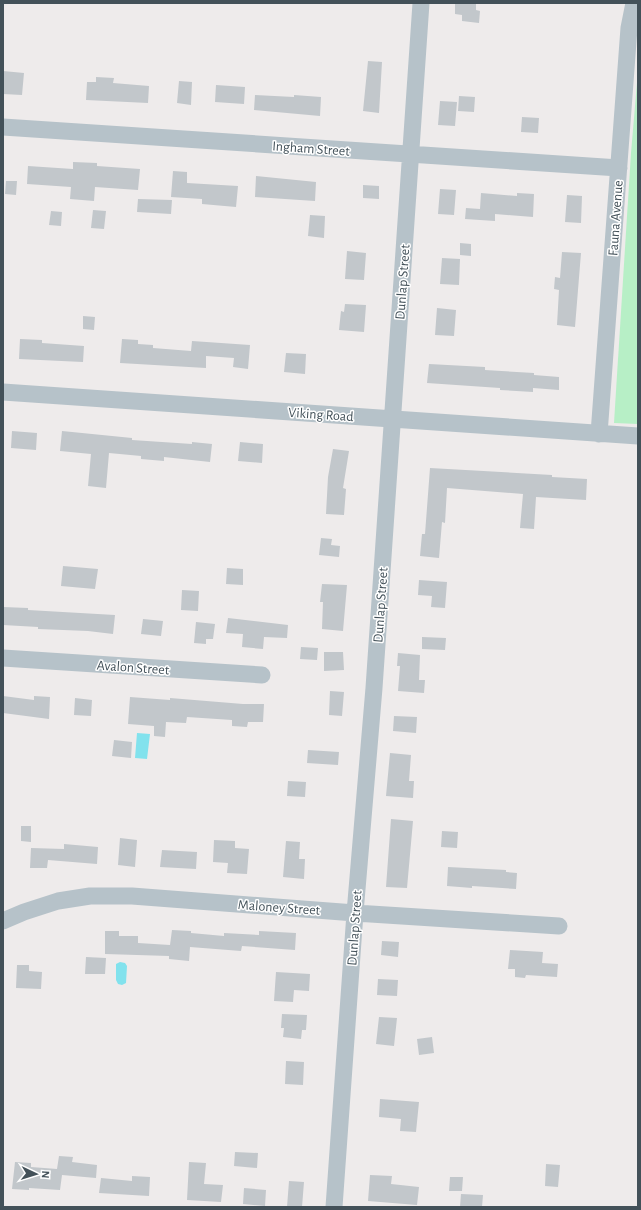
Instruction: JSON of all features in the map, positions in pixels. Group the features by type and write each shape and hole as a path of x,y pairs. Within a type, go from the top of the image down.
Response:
{"street":[{"name":"Dunlap Street","path":"334,1207 355,913 374,688 421,3"},
{"name":"Fauna Avenue","path":"599,434 629,28 634,3"},
{"name":"Ingham Street","path":"3,127 619,168"},
{"name":"Viking Road","path":"3,392 638,436"},
{"name":"Avalon Street","path":"3,658 262,676"},
{"name":"Maloney Street","path":"3,921 24,912 58,901 90,896 132,896 355,913 559,926"}],"green space":[{"path":"638,71 638,424 614,423 631,153"}],"water":[{"path":"137,733 150,734 147,759 135,758"},
{"path":"120,962 125,963 127,966 126,983 122,985 118,984 116,980 116,964"}],"building":[{"path":"455,3 476,3 476,10 480,11 479,23 462,21 462,15 455,14"},
{"path":"368,61 382,62 379,113 363,111"},
{"path":"3,71 24,73 22,95 3,94"},
{"path":"96,77 114,78 113,83 149,86 148,103 86,100 87,82 96,82"},
{"path":"179,81 192,82 191,105 177,103"},
{"path":"216,85 245,87 244,104 215,102"},
{"path":"255,95 321,97 320,116 254,110"},
{"path":"459,96 475,97 474,112 458,111"},
{"path":"440,101 457,102 455,126 438,125"},
{"path":"522,117 539,118 538,133 521,132"},
{"path":"73,162 97,163 97,166 140,169 138,190 95,187 94,201 70,199 71,187 27,184 28,166 73,169"},
{"path":"173,171 187,172 187,183 238,186 236,207 202,204 202,199 171,197"},
{"path":"256,176 316,182 315,201 255,197"},
{"path":"6,181 17,181 16,195 5,194"},
{"path":"363,185 379,186 379,199 363,198"},
{"path":"440,189 456,190 454,215 438,214"},
{"path":"481,193 517,196 517,193 534,194 533,217 495,214 495,221 465,219 466,208 480,209"},
{"path":"567,195 582,196 581,223 565,222"},
{"path":"138,199 172,200 171,214 137,212"},
{"path":"93,210 106,211 104,229 91,228"},
{"path":"51,211 62,212 61,226 49,225"},
{"path":"310,215 325,216 324,238 308,236"},
{"path":"460,243 471,244 471,256 460,255"},
{"path":"347,251 366,253 364,280 345,279"},
{"path":"562,252 581,253 575,327 557,325 559,290 554,289 555,277 560,278"},
{"path":"442,258 460,259 459,285 440,284"},
{"path":"345,304 366,305 364,332 339,330 341,311 344,312"},
{"path":"437,308 456,310 454,336 435,335"},
{"path":"83,316 95,317 94,330 83,329"},
{"path":"20,339 42,340 42,343 84,346 83,362 19,359"},
{"path":"122,339 138,340 138,344 153,345 153,348 191,351 192,341 250,345 248,369 233,367 234,358 206,356 206,368 120,363"},
{"path":"286,353 306,354 305,374 284,372"},
{"path":"429,364 485,367 485,370 534,373 534,375 559,377 559,390 533,388 533,392 427,383"},
{"path":"12,431 37,433 36,450 11,448"},
{"path":"62,431 132,438 132,440 212,444 210,462 164,457 164,461 141,459 141,456 109,453 106,488 88,486 91,454 60,451"},
{"path":"240,442 263,444 262,463 238,461"},
{"path":"333,449 349,451 343,488 346,489 344,515 326,514 328,477"},
{"path":"430,468 552,475 552,477 587,479 586,500 536,497 534,529 520,528 523,494 447,488 445,523 442,522 439,558 420,556 422,534 425,534"},
{"path":"321,538 332,539 331,545 340,546 339,557 319,555"},
{"path":"63,566 98,569 95,589 61,586"},
{"path":"227,568 243,569 243,585 226,584"},
{"path":"419,580 447,582 445,608 431,607 432,596 418,595"},
{"path":"322,584 347,585 343,631 322,629 323,602 320,602"},
{"path":"182,590 199,591 198,611 181,610"},
{"path":"3,607 28,608 28,610 115,615 113,634 3,625"},
{"path":"228,618 288,625 287,638 264,637 263,649 242,647 243,634 226,633"},
{"path":"143,619 163,621 161,636 141,634"},
{"path":"196,622 215,624 213,639 206,639 206,644 194,643"},
{"path":"422,637 446,638 445,650 422,649"},
{"path":"301,647 318,648 317,660 300,659"},
{"path":"324,652 343,652 344,670 324,671"},
{"path":"398,653 420,655 419,680 425,680 424,693 398,691 400,666 397,666"},
{"path":"330,691 344,692 342,716 329,715"},
{"path":"3,696 34,700 34,696 50,697 49,719 3,713"},
{"path":"130,697 264,704 263,722 248,722 247,727 232,726 232,720 187,717 186,723 166,722 165,737 154,736 154,726 128,724"},
{"path":"75,698 92,700 91,716 74,715"},
{"path":"394,716 417,717 416,733 393,731"},
{"path":"114,740 132,742 131,758 112,756"},
{"path":"308,750 339,752 338,765 307,763"},
{"path":"390,753 411,755 409,781 414,781 413,798 386,796"},
{"path":"288,781 306,782 305,797 287,796"},
{"path":"391,819 413,821 407,888 386,887"},
{"path":"21,826 31,826 31,842 21,841"},
{"path":"442,831 458,832 457,848 441,847"},
{"path":"120,838 137,840 135,867 118,865"},
{"path":"214,840 235,841 235,848 249,849 247,874 227,873 228,863 213,862"},
{"path":"286,841 300,842 299,859 305,859 304,879 283,877"},
{"path":"64,844 98,847 97,864 48,860 47,868 30,868 31,848 64,849"},
{"path":"162,850 197,852 196,869 160,867"},
{"path":"448,867 506,870 506,872 517,873 516,889 447,886"},
{"path":"172,930 224,936 224,933 259,935 259,931 296,933 295,950 242,946 241,951 190,947 189,961 169,959 169,956 105,954 105,931 119,931 119,936 138,936 138,943 170,945"},
{"path":"382,941 399,942 398,957 381,955"},
{"path":"510,950 543,952 542,963 558,964 557,977 526,975 525,978 515,977 515,969 508,969"},
{"path":"86,957 106,958 105,974 85,974"},
{"path":"17,965 29,965 29,971 42,972 41,989 16,988"},
{"path":"276,972 310,974 309,991 294,990 293,1002 274,1001"},
{"path":"378,979 398,980 397,996 377,995"},
{"path":"282,1014 307,1015 306,1030 302,1030 301,1039 283,1037 284,1028 281,1028"},
{"path":"379,1017 397,1018 394,1046 376,1044"},
{"path":"432,1037 434,1053 419,1055 417,1039"},
{"path":"286,1061 304,1062 303,1085 285,1084"},
{"path":"380,1099 419,1102 416,1132 400,1131 401,1119 379,1117"},
{"path":"235,1152 258,1153 257,1168 234,1166"},
{"path":"59,1156 73,1157 72,1162 97,1165 96,1178 62,1175 60,1190 29,1188 29,1190 12,1189 15,1162 31,1163 31,1167 57,1169"},
{"path":"189,1162 206,1163 204,1184 223,1185 221,1202 187,1200"},
{"path":"546,1164 560,1165 558,1187 545,1186"},
{"path":"370,1175 392,1176 391,1184 419,1187 417,1205 368,1201"},
{"path":"132,1176 150,1177 149,1196 99,1193 101,1178 132,1181"},
{"path":"450,1177 463,1177 462,1191 449,1191"},
{"path":"289,1181 304,1182 302,1207 287,1207"},
{"path":"244,1188 266,1190 265,1206 243,1204"},
{"path":"461,1194 483,1195 482,1207 460,1207"}]}
